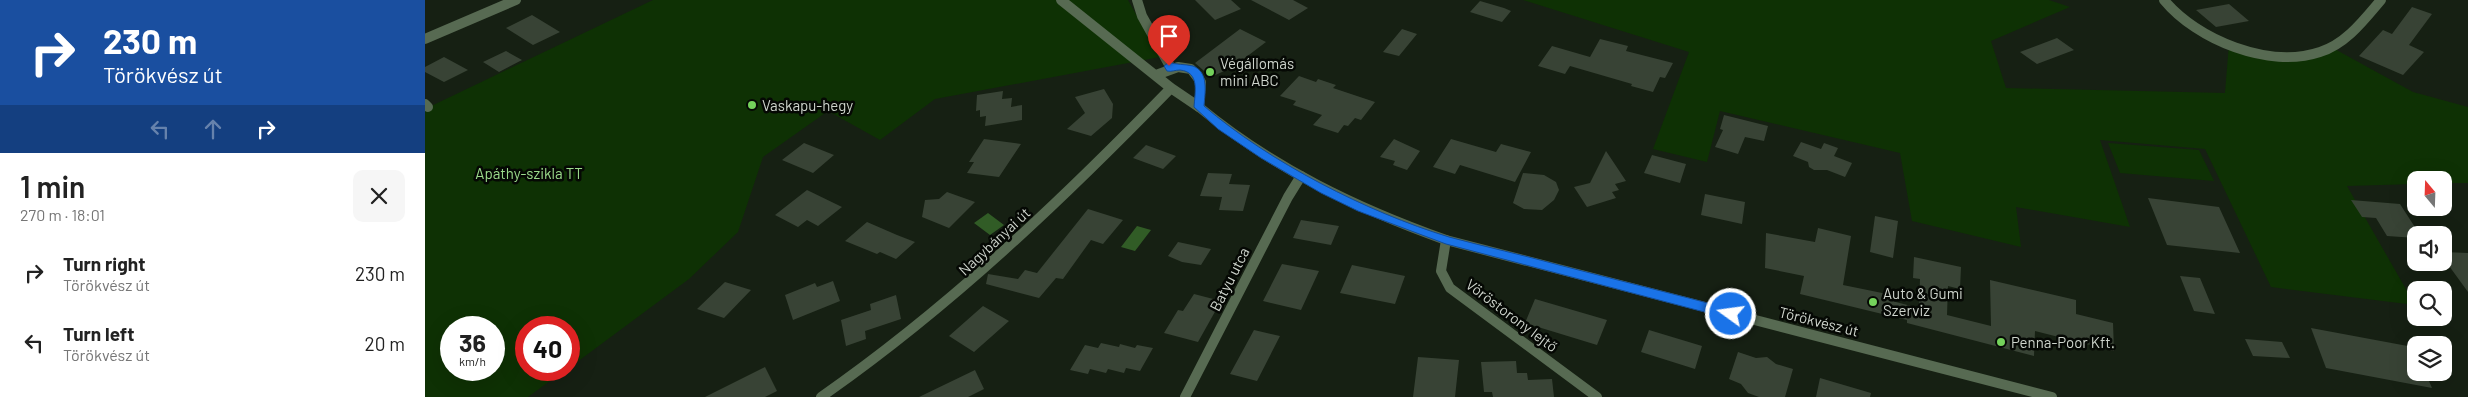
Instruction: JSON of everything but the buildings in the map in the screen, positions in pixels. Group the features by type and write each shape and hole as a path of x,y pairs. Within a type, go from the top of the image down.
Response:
{"street":[{"path":"425,39 516,0"},
{"name":"Törökvész út","path":"1061,0 1171,88 1199,107 1221,127 1301,176 1362,208 1446,240 2052,397"},
{"path":"1137,0 1142,16 1171,68"},
{"path":"2164,0 2178,15 2204,33 2229,44 2277,57 2318,53 2331,47 2351,34 2381,0"},
{"path":"1156,75 1171,68 1191,69 1201,82 1199,107"},
{"name":"Nagybányai út","path":"821,397 858,372 972,283 1171,88"},
{"name":"Batyu utca","path":"1185,397 1288,197 1301,176"},
{"name":"Vöröstorony lejtő","path":"1446,240 1441,271 1450,288 1597,397"}],"green space":[{"name":"Apáthy-szikla TT","path":"653,0 1128,0 1160,57 935,99 880,140 828,111 763,157 738,232 689,279 580,360 580,316 515,316 515,381 550,381 528,397 425,397 425,109"},
{"path":"1523,0 2049,0 2070,7 1991,41 2006,88 2225,93 2229,44 2277,57 2331,47 2413,92 2468,107 2468,183 2453,183 2453,171 2407,171 2407,184 2347,186 2407,291 2407,304 2271,287 2205,149 2100,140 2130,227 2016,207 2021,247 1912,221 1900,153 1720,111 1707,162 1653,149 1689,52"},
{"path":"2108,143 2199,150 2214,181 2120,173"}],"shaded area":[{"path":"988,213 1004,225 990,235 974,223"},
{"path":"1137,226 1151,230 1135,251 1121,247"}],"place":[{"name":"Végállomás mini ABC","path":"1210,72"},
{"name":"Vaskapu-hegy","path":"752,105"},
{"name":"Auto & Gumi Szerviz","path":"1873,302"},
{"name":"Penna-Poor Kft.","path":"2001,342"}],"route":[{"path":"1169,66 1171,68 1191,69 1197,75 1201,82 1199,107 1221,127 1264,156 1362,208 1446,240 1731,314"}]}
